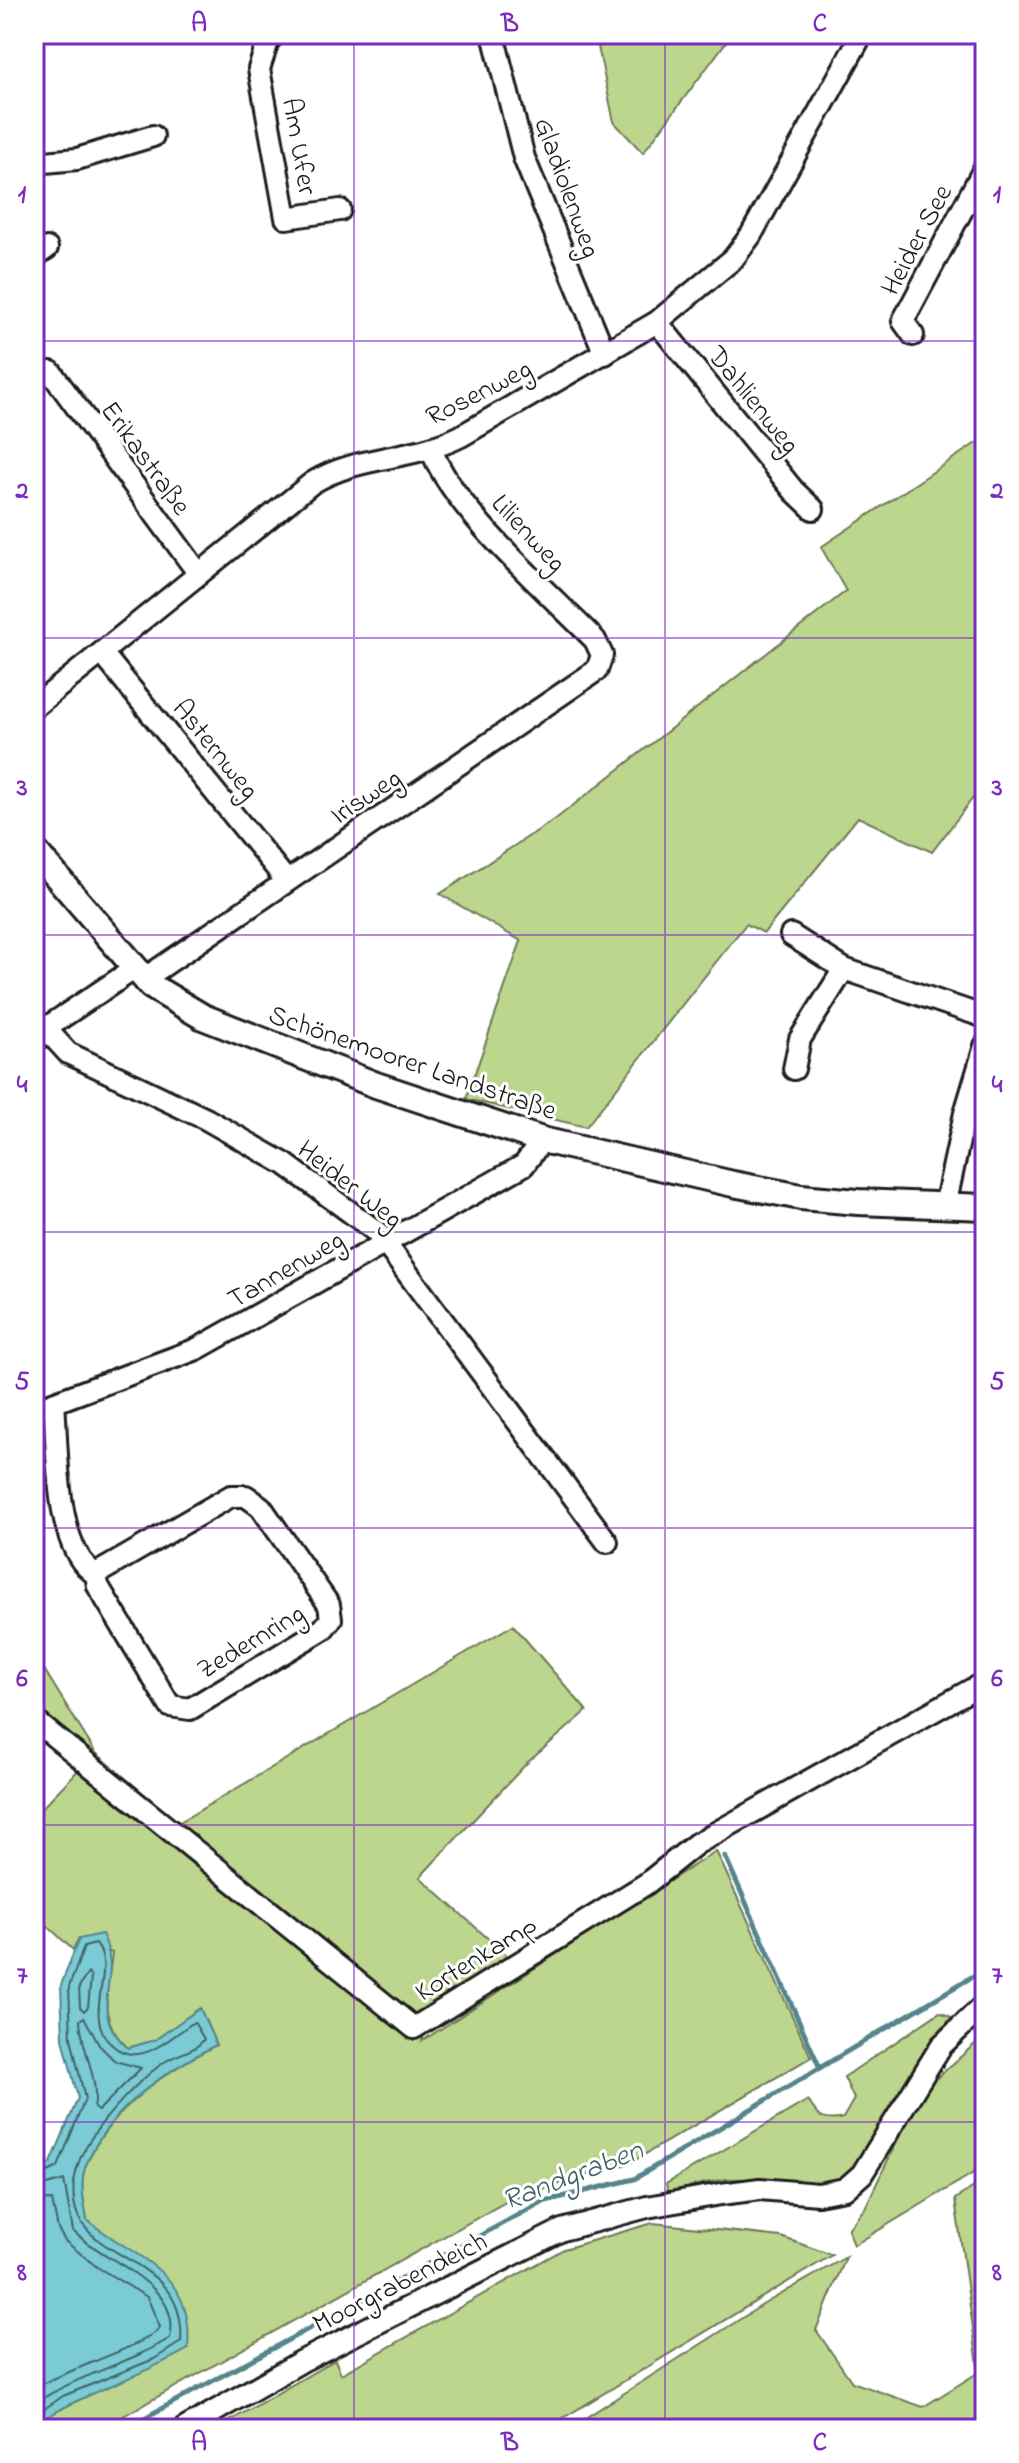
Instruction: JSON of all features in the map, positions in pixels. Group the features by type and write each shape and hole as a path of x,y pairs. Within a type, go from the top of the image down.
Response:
{"street":[{"name":"Am Ufer","path":"275,34 268,41 259,69 286,218 340,210"},
{"name":"Gladiolenweg","path":"493,34 524,158 605,354"},
{"name":"Rosenweg","path":"34,707 329,472 431,448 500,416 657,322 743,248 862,34"},
{"path":"34,163 86,157 153,136"},
{"name":"Heider See","path":"913,335 903,321 985,167"},
{"name":"Dahlienweg","path":"657,322 794,491 813,509"},
{"name":"Erikastraße","path":"51,372 199,574"},
{"name":"Lilienweg","path":"431,448 441,472 477,517 599,647"},
{"name":"Irisweg","path":"40,1032 139,974 286,880 589,676 601,663 599,647"},
{"name":"Asternweg","path":"102,653 286,880"},
{"name":"Schönemoorer Landstraße","path":"34,850 139,974 174,1002 203,1017 376,1085 542,1140 801,1197 985,1207"},
{"path":"791,935 844,969 985,1017"},
{"path":"794,1069 800,1039 844,969"},
{"name":"Heider Weg","path":"40,1032 68,1053 206,1119 285,1164 387,1242 607,1542"},
{"path":"945,1206 965,1113 985,1046"},
{"name":"Tannenweg","path":"44,1406 197,1349 524,1165 542,1140"},
{"name":"Zedernring","path":"44,1406 66,1533 79,1559 96,1574 98,1586 165,1701 175,1709 190,1709 323,1629 331,1619 329,1605 261,1507 246,1496 231,1496 96,1574"},
{"name":"Kortenkamp","path":"34,1720 414,2028 646,1884 696,1844 985,1682"},
{"name":"Moorgrabendeich","path":"184,2429 302,2361 562,2230 647,2207 721,2194 760,2189 818,2194 845,2189 862,2174 941,2046 985,2004"}],"green space":[{"path":"632,34 732,34 643,153 614,122 598,47"},
{"path":"985,437 985,782 932,852 858,817 764,933 746,924 586,1127 466,1099 521,941 440,894 557,818 846,591 821,547"},
{"path":"513,1625 587,1711 527,1763 420,1877 515,1963 434,2002 422,2041 716,1851 811,2057 630,2163 513,2198 100,2429 34,2429 34,2425 71,2404 188,2349 114,2242 87,2220 83,2179 96,2145 124,2110 177,2067 216,2045 200,2008 155,2040 128,2048 111,2026 106,2004 112,1953 79,1939 73,1950 34,1913 34,1816 88,1760 34,1715 34,1653 95,1752 178,1823"},
{"path":"940,2012 951,2017 853,2170 840,2179 826,2184 794,2185 728,2179 668,2193 666,2184 808,2100 821,2117 830,2120 843,2118 854,2099 844,2077"},
{"path":"985,2035 985,2166 854,2245 848,2229 865,2208 920,2093"},
{"path":"985,2180 985,2429 568,2429 764,2304 846,2257 816,2330 852,2382 923,2407 979,2372 955,2199"},
{"path":"653,2223 781,2237 832,2255 545,2429 216,2429 335,2360 341,2374 564,2249"}],"water":[{"path":"102,1934 110,1966 106,2006 108,2020 115,2034 128,2048 155,2040 200,2008 216,2045 158,2080 123,2110 96,2145 83,2179 87,2220 143,2258 173,2285 188,2323 188,2349 71,2404 34,2425 34,2173 51,2163 78,2098 63,2039 61,1985 79,1939"}],"waterway":[{"path":"725,1856 820,2068"},
{"name":"Randgraben","path":"124,2429 542,2202 634,2179 985,1969"}]}
